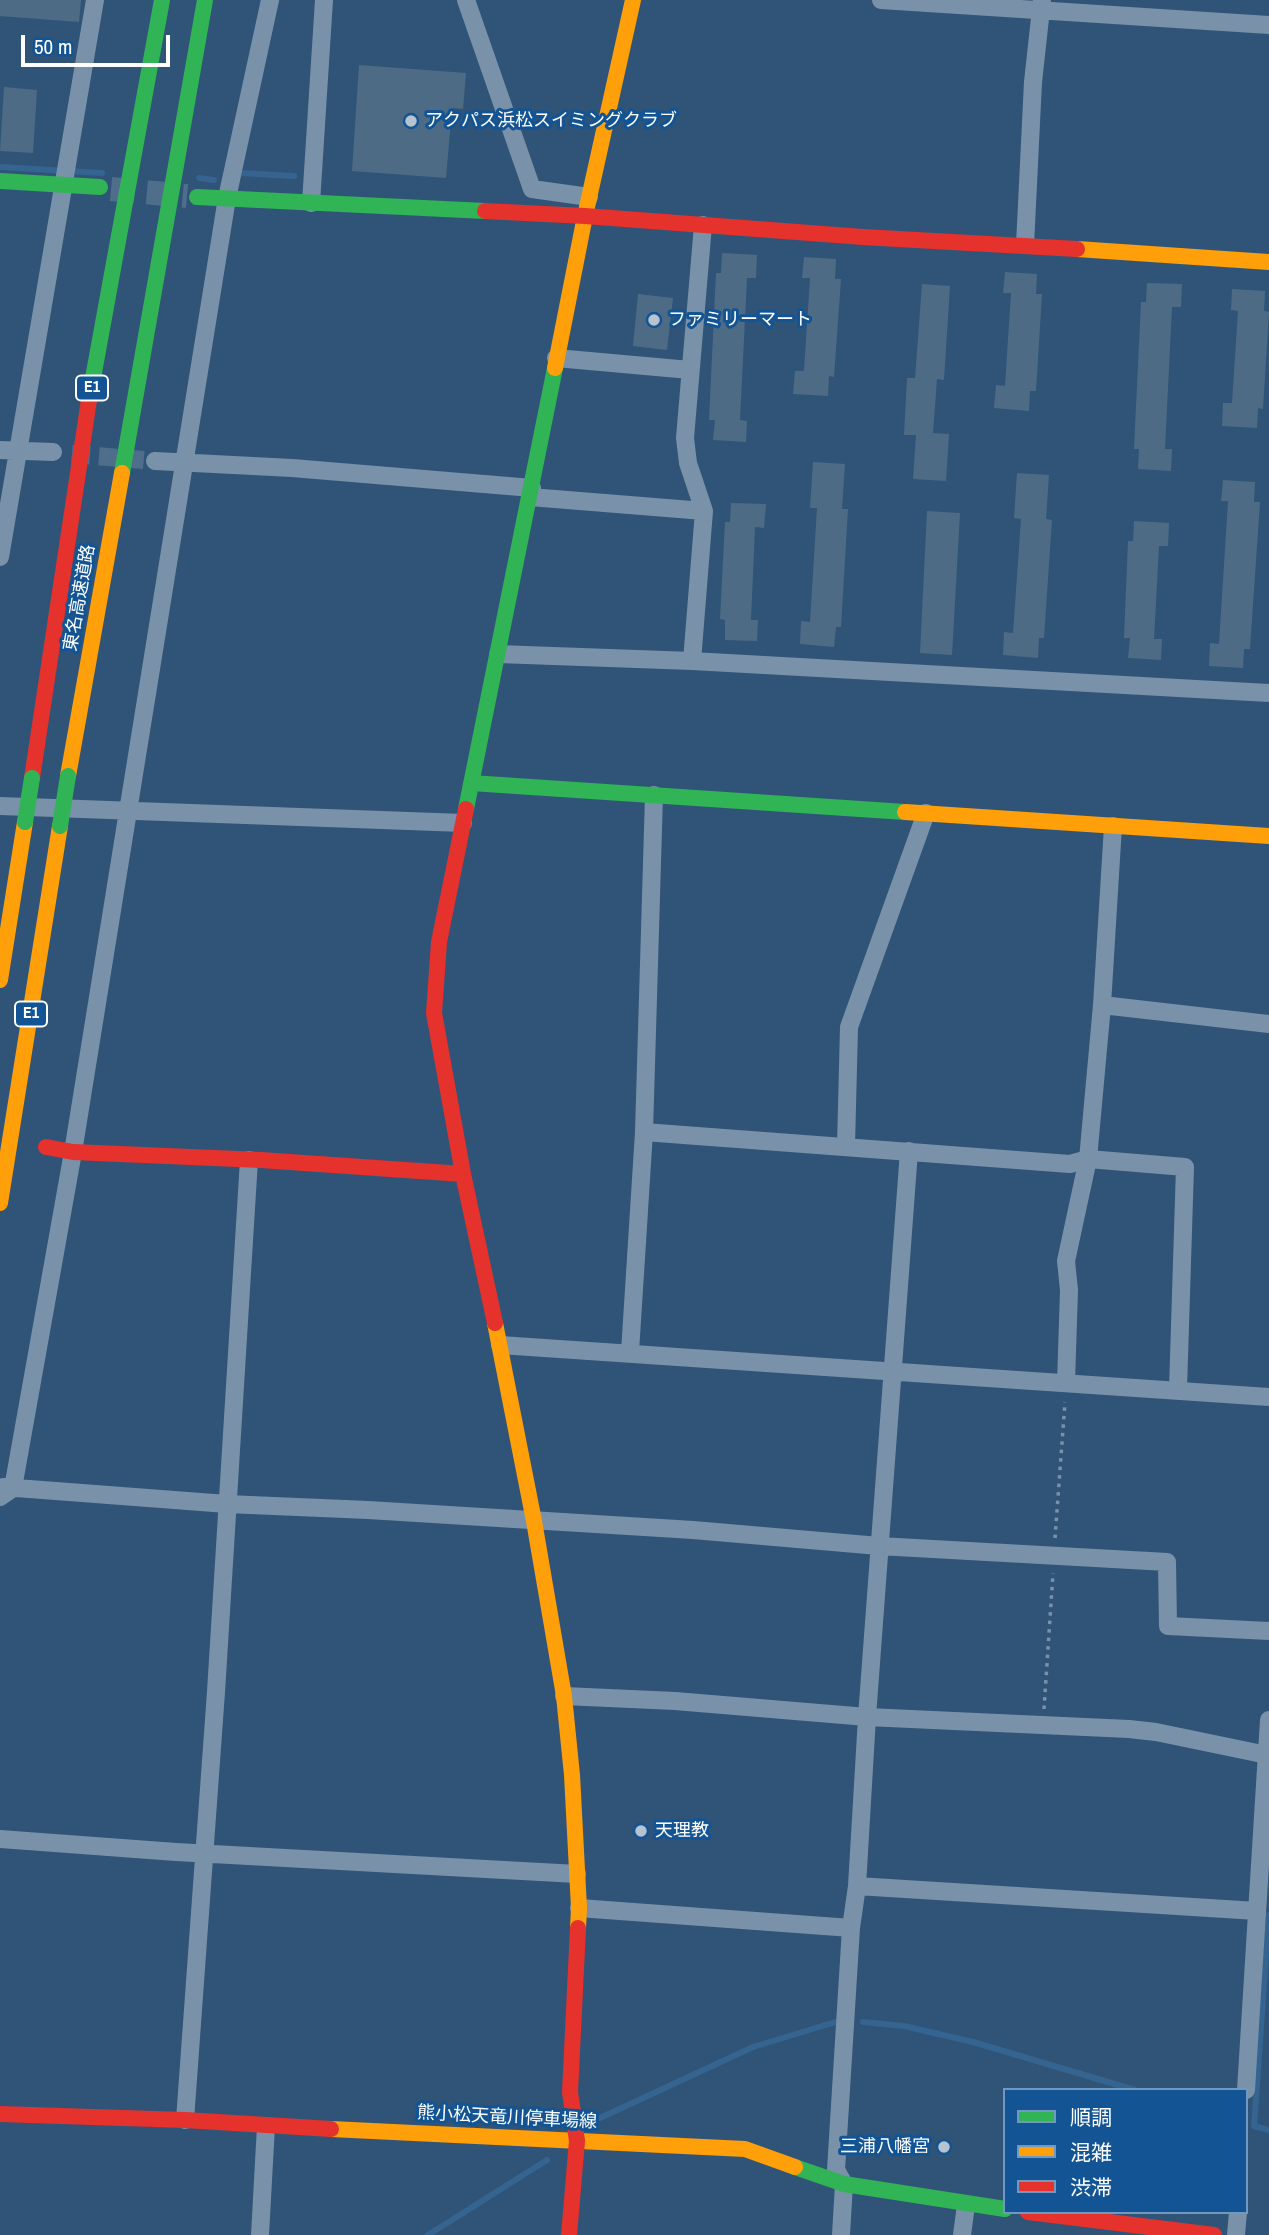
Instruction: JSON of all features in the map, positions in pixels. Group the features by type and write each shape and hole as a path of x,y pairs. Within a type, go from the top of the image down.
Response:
{"main road":[{"name":"東名高速道路","path":"0,980 81,445 162,0"},
{"name":"東名高速道路","path":"0,1203 68,776 205,0"},
{"path":"569,2235 577,2141 570,2092 579,1908 572,1775 564,1696 534,1521 463,1174 434,1013 439,942 585,216 633,0"},
{"path":"0,181 100,187"},
{"path":"197,197 585,216 863,237 1269,262"},
{"path":"471,783 1269,836"},
{"path":"46,1147 73,1152 463,1174"},
{"name":"熊小松天竜川停車場線","path":"0,2114 185,2120 745,2149 844,2184 1003,2209"},
{"path":"1044,2214 1214,2235"}],"street":[{"path":"0,557 8,451 64,186 94,0"},
{"path":"270,0 228,198 183,461 73,1152 4,1491 368,1510 693,1530 879,1546 1167,1562 1168,1626 1269,1631"},
{"path":"311,203 324,0"},
{"path":"466,0 532,189 589,197"},
{"path":"880,0 1042,6 1269,25"},
{"path":"1025,245 1033,82 1042,6"},
{"path":"692,661 704,511 688,463 685,438 703,225"},
{"path":"556,358 690,370"},
{"path":"8,451 52,452"},
{"path":"155,461 183,461 531,492 704,511"},
{"path":"498,654 692,661 1269,693"},
{"path":"630,1352 644,1132 654,795"},
{"path":"0,806 463,823"},
{"path":"846,1146 849,1027 926,813"},
{"path":"1066,1382 1069,1290 1066,1261 1088,1159 1114,826"},
{"path":"1102,1005 1269,1024"},
{"path":"644,1132 1070,1164 1088,1159 1185,1167 1178,1389"},
{"path":"841,2235 844,2184 836,2171 851,1928 858,1886 867,1717 909,1151"},
{"path":"185,2120 205,1853 249,1160"},
{"path":"500,1345 1269,1396"},
{"path":"564,1696 675,1701 867,1717 1129,1729 1267,1755"},
{"path":"1246,2088 1264,1954 1257,1911 1269,1720"},
{"path":"0,1839 405,1866 577,1874"},
{"path":"858,1886 1257,1911"},
{"path":"579,1908 851,1928"},
{"path":"260,2235 266,2126"},
{"path":"962,2235 966,2205"},
{"path":"1236,2235 1238,2214"}],"building":[{"path":"0,0 81,0 79,22 0,16"},
{"path":"359,65 466,73 463,109 452,108 446,178 352,171"},
{"path":"4,87 37,90 33,153 0,151"},
{"path":"722,253 757,255 756,278 747,278 740,420 747,421 746,442 713,440 715,420 709,420 716,273 721,273"},
{"path":"804,257 836,259 835,279 841,279 834,377 829,376 828,396 793,394 795,371 804,371 810,278 802,278"},
{"path":"1005,272 1037,274 1036,294 1042,294 1036,391 1030,391 1029,411 994,408 996,385 1005,386 1011,293 1003,293"},
{"path":"1147,283 1182,284 1181,307 1172,307 1165,449 1172,449 1171,471 1138,469 1139,449 1134,449 1141,302 1146,302"},
{"path":"922,284 950,286 944,380 937,379 933,433 949,434 946,481 913,479 916,435 904,435 907,378 915,378"},
{"path":"1232,289 1265,291 1264,311 1269,312 1263,409 1258,408 1257,428 1222,426 1223,403 1232,403 1238,311 1231,310"},
{"path":"638,294 673,298 667,350 633,346"},
{"path":"813,462 845,464 842,509 848,509 841,627 836,627 834,647 800,644 801,621 810,622 817,508 810,508"},
{"path":"1017,473 1049,475 1046,519 1052,520 1044,638 1039,638 1038,658 1003,655 1004,632 1013,633 1021,519 1014,518"},
{"path":"1223,480 1255,482 1254,502 1260,502 1250,649 1244,649 1243,668 1209,666 1210,643 1219,644 1228,501 1221,501"},
{"path":"731,503 766,504 764,528 755,527 751,620 758,620 757,641 725,640 725,620 720,619 725,522 730,522"},
{"path":"927,511 960,513 952,655 920,653"},
{"path":"1134,521 1169,523 1168,546 1159,546 1154,639 1162,639 1161,660 1128,658 1130,638 1124,638 1128,541 1133,541"}],"waterway":[{"path":"0,167 102,173"},
{"path":"240,173 294,176"},
{"path":"199,178 214,180"},
{"path":"1269,1915 1254,2126 1269,2130"},
{"path":"600,2118 753,2047 842,2020"},
{"path":"863,2022 904,2026 973,2042 1128,2088"},
{"path":"428,2235 547,2160"}],"tunnel":[{"path":"111,189 187,196"},
{"path":"72,454 155,461"}],"traffic: fast":[{"path":"89,400 162,0"},
{"path":"122,473 205,0"},
{"path":"0,181 100,187"},
{"path":"197,197 485,211"},
{"path":"466,809 555,368"},
{"path":"60,826 68,776"},
{"path":"25,822 32,778"},
{"path":"471,783 905,812"},
{"path":"795,2167 844,2184 1003,2209"}],"traffic: slow":[{"path":"555,368 585,216 633,0"},
{"path":"1077,249 1269,262"},
{"path":"68,776 122,473"},
{"path":"905,812 1269,836"},
{"path":"0,980 25,822"},
{"path":"0,1203 60,826"},
{"path":"495,1323 534,1521 564,1696 572,1775 578,1928"},
{"path":"331,2129 745,2149 795,2167"}],"traffic: jam":[{"path":"485,211 1077,249"},
{"path":"32,778 89,400"},
{"path":"466,809 439,942 434,1013 463,1174 495,1323"},
{"path":"46,1147 73,1152 261,1160 463,1174"},
{"path":"569,2235 577,2141 570,2092 578,1928"},
{"path":"0,2114 185,2120 331,2129"},
{"path":"1044,2214 1214,2235"}],"place":[{"name":"アクパス浜松スイミングクラブ","path":"411,121"},
{"name":"ファミリーマート","path":"654,320"},
{"name":"天理教","path":"641,1831"},
{"name":"三浦八幡宮","path":"944,2147"}]}
